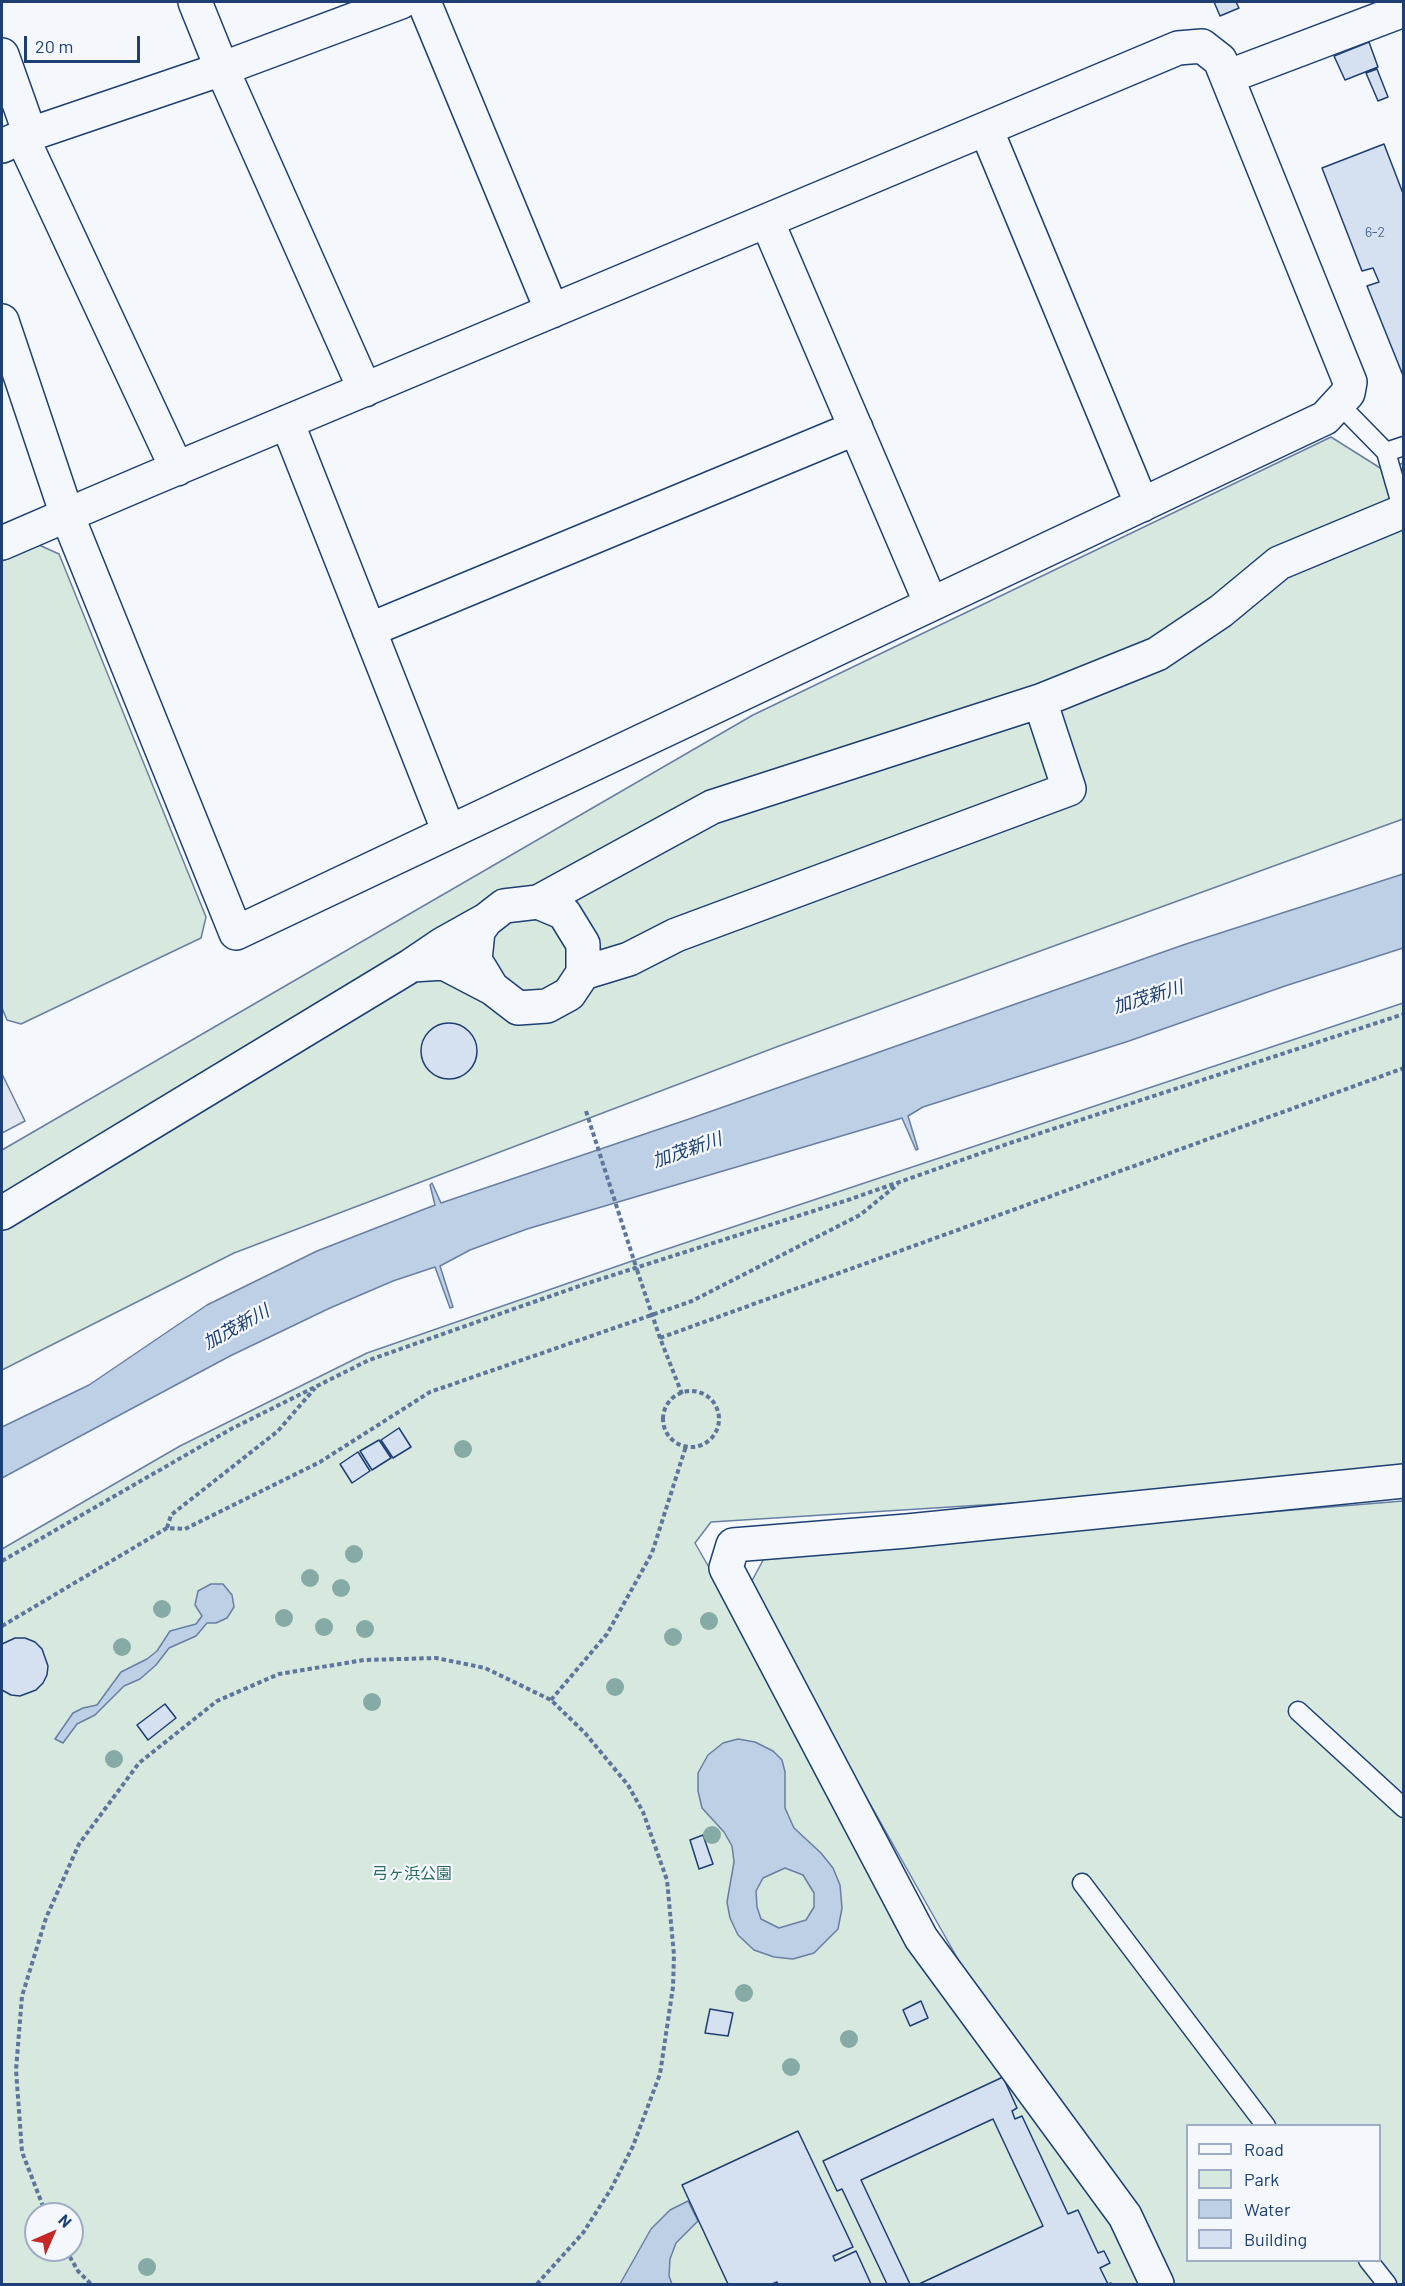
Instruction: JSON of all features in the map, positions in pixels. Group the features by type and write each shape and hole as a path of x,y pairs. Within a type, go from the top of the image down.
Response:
{"street":[{"path":"195,2 222,69 365,390"},
{"path":"18,139 424,3 552,311"},
{"path":"1227,77 1404,10"},
{"path":"2,321 67,515 236,933 1325,418 1348,393 1350,382 1220,60 1202,46 1178,48 287,422 67,515 2,543"},
{"path":"2,55 18,139 177,469"},
{"path":"986,129 1142,505"},
{"path":"767,221 931,604"},
{"path":"287,422 449,832"},
{"path":"369,630 856,428"},
{"path":"2,1214 443,944 486,920 504,906 538,902 712,807 1040,701 1157,654 1221,611 1279,563 1403,511"},
{"path":"583,973 629,959 676,935 1069,789 1040,701"},
{"path":"412,965 444,963 492,988 518,1008 546,1006 569,994 583,973 583,944 564,913 538,902"},
{"path":"486,920 478,931 475,960 492,988"},
{"path":"1156,2284 1125,2216 921,1938 726,1568 733,1545 907,1531 1404,1481"}],"lane":[{"path":"1339,404 1395,449 1403,511"},
{"path":"1298,1711 1404,1808"},
{"path":"1082,1883 1264,2124"},
{"path":"1370,2262 1386,2284"}],"path":[{"path":"2,1561 231,1429 369,1360 582,1285 1404,1014"},
{"path":"660,1338 1404,1068"},
{"path":"586,1112 652,1315 682,1394"},
{"path":"2,1626 167,1528 184,1529 320,1462 430,1392 692,1301 860,1215 901,1181"},
{"path":"167,1528 171,1515 278,1431 317,1386"},
{"path":"694,1391 704,1394 717,1408 718,1427 707,1443 686,1446 672,1440 664,1424 666,1407 671,1400 682,1394 694,1391"},
{"path":"551,1700 607,1634 652,1553 686,1446"},
{"path":"41,2202 22,2152 16,2070 22,1996 46,1918 79,1844 139,1763 217,1701 279,1674 364,1660 436,1658 485,1668 551,1700 609,1760 644,1812 667,1880 674,1955 673,1987 660,2074 633,2146 611,2189 583,2233 537,2284"},
{"path":"73,2262 91,2284"}],"green space":[{"path":"1331,437 1385,471 1403,463 1403,819 779,1046 234,1253 2,1370 2,1150 753,715"},
{"path":"39,545 59,554 206,917 201,938 21,1024 7,1020 2,1008 2,561"},
{"name":"弓ヶ浜公園","path":"1403,1003 1403,1469 1030,1502 711,1522 695,1543 823,1766 894,1924 1112,2218 1143,2284 2,2284 2,1549 180,1446 367,1353 658,1252"},
{"path":"1403,1501 1403,2284 1171,2284 981,2000 748,1588 767,1553"}],"shaded area":[{"path":"2,1074 25,1121 2,1133"}],"water":[{"name":"加茂新川","path":"1403,874 1403,948 1285,986 1129,1041 923,1107 908,1116 918,1149 916,1150 902,1118 527,1229 470,1250 440,1266 453,1307 450,1308 435,1267 393,1281 330,1308 230,1356 2,1478 2,1427 89,1385 207,1305 317,1251 435,1205 430,1185 432,1183 441,1203 692,1118 1183,945"},
{"path":"211,1584 223,1584 232,1595 234,1607 227,1618 216,1623 207,1623 196,1636 169,1648 156,1665 140,1679 124,1686 95,1715 77,1724 63,1743 55,1739 73,1713 97,1705 121,1672 147,1659 157,1651 170,1631 196,1624 202,1616 195,1605 198,1591"},
{"path":"738,1739 755,1742 773,1751 782,1760 785,1772 785,1808 794,1828 821,1853 833,1868 840,1885 842,1908 838,1929 814,1953 793,1959 774,1957 754,1950 738,1935 730,1918 727,1902 734,1862 732,1846 724,1832 702,1808 698,1791 698,1773 708,1755 723,1743","holes":["785,1868 803,1875 814,1893 814,1907 806,1920 779,1928 761,1919 757,1907 756,1891 763,1878"]},
{"path":"688,2201 698,2221 676,2243 670,2259 669,2276 672,2284 620,2284 651,2229 670,2210"}],"building":[{"path":"1214,2 1236,2 1239,8 1220,16"},
{"path":"1369,42 1378,67 1345,80 1334,56"},
{"path":"1377,69 1388,97 1378,101 1366,73"},
{"path":"1384,144 1404,196 1404,378 1367,286 1379,282 1373,268 1362,271 1322,168"},
{"path":"449,1023 460,1025 469,1031 475,1040 477,1051 475,1062 469,1071 460,1077 449,1079 438,1077 429,1071 423,1062 421,1051 423,1040 429,1031 438,1025"},
{"path":"399,1428 411,1447 393,1458 381,1440"},
{"path":"379,1440 391,1458 372,1470 360,1451"},
{"path":"358,1452 370,1471 352,1483 340,1464"},
{"path":"15,1638 25,1638 35,1642 42,1649 48,1666 43,1683 36,1690 20,1696 11,1695 2,1690 2,1644"},
{"path":"165,1704 176,1718 148,1740 137,1725"},
{"path":"703,1835 713,1864 699,1869 690,1840"},
{"path":"921,2001 928,2018 910,2026 903,2010"},
{"path":"710,2009 733,2013 728,2036 705,2033"},
{"path":"1003,2077 1017,2108 1012,2111 1015,2119 1022,2116 1068,2214 1078,2210 1098,2253 1104,2251 1110,2263 1100,2268 1108,2284 919,2284 1043,2226 993,2119 861,2180 910,2284 887,2284 842,2189 837,2191 823,2161"},
{"path":"798,2131 853,2247 833,2256 835,2261 856,2251 871,2284 778,2284 777,2282 728,2284 682,2185"}]}
